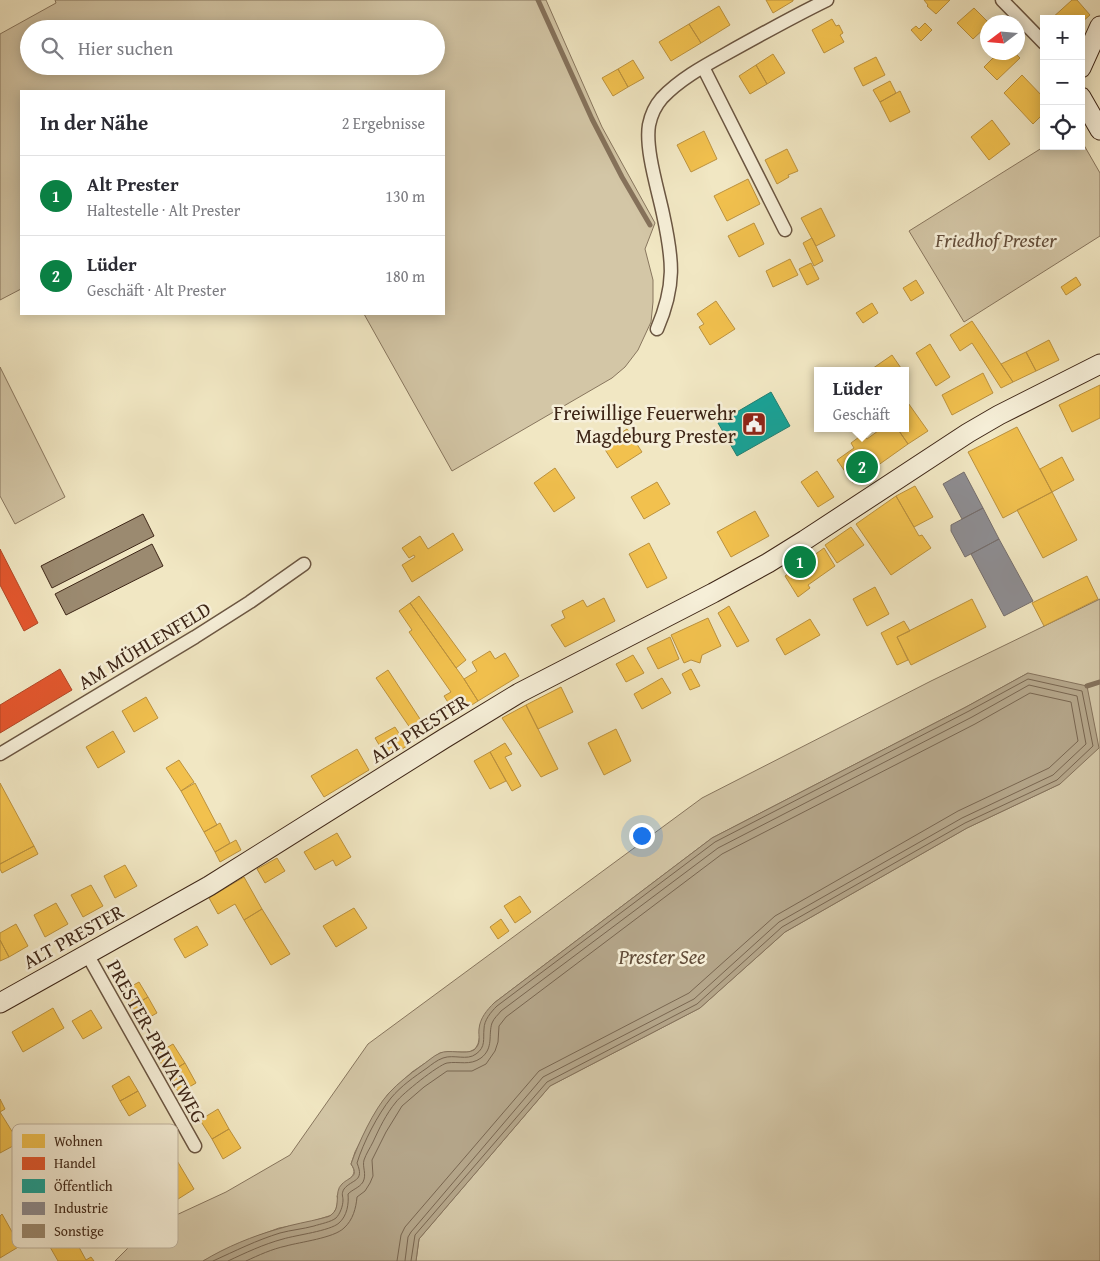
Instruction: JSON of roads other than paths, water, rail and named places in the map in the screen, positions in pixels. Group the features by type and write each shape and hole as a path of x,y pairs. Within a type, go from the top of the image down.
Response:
{"main road":[{"path":"1085,60 1100,26"},
{"path":"1085,104 1100,130"},
{"name":"ALT PRESTER","path":"0,1003 209,886 503,702 768,563 899,477 999,415 1100,364"}],"street":[{"path":"657,329 666,304 672,269 667,232 649,148 649,124 655,108 664,96 679,83 703,67 827,0"},
{"path":"1002,0 1040,39"},
{"path":"703,67 786,230"},
{"name":"AM MÜHLENFELD","path":"0,754 250,602 304,564"},
{"name":"PRESTER-PRIVATWEG","path":"87,954 195,1146"}],"water":[{"name":"Prester See","path":"1028,673 1087,686 1099,748 1060,784 967,828 785,932 700,1008 550,1086 419,1239 416,1261 203,1261 259,1235 330,1216 336,1208 339,1187 354,1174 351,1164 367,1127 383,1100 400,1082 440,1053 474,1050 479,1042 479,1029 482,1018 494,1003 712,838"}],"waterway":[{"path":"538,0 592,119 622,177 650,225"},
{"path":"1087,686 1100,682"}],"place":[{"name":"Freiwillige Feuerwehr Magdeburg Prester","path":"754,424"},
{"name":"Lüder","path":"862,467"},
{"name":"Alt Prester","path":"800,562"}],"park label":[{"name":"Friedhof Prester","path":"996,239"}]}
